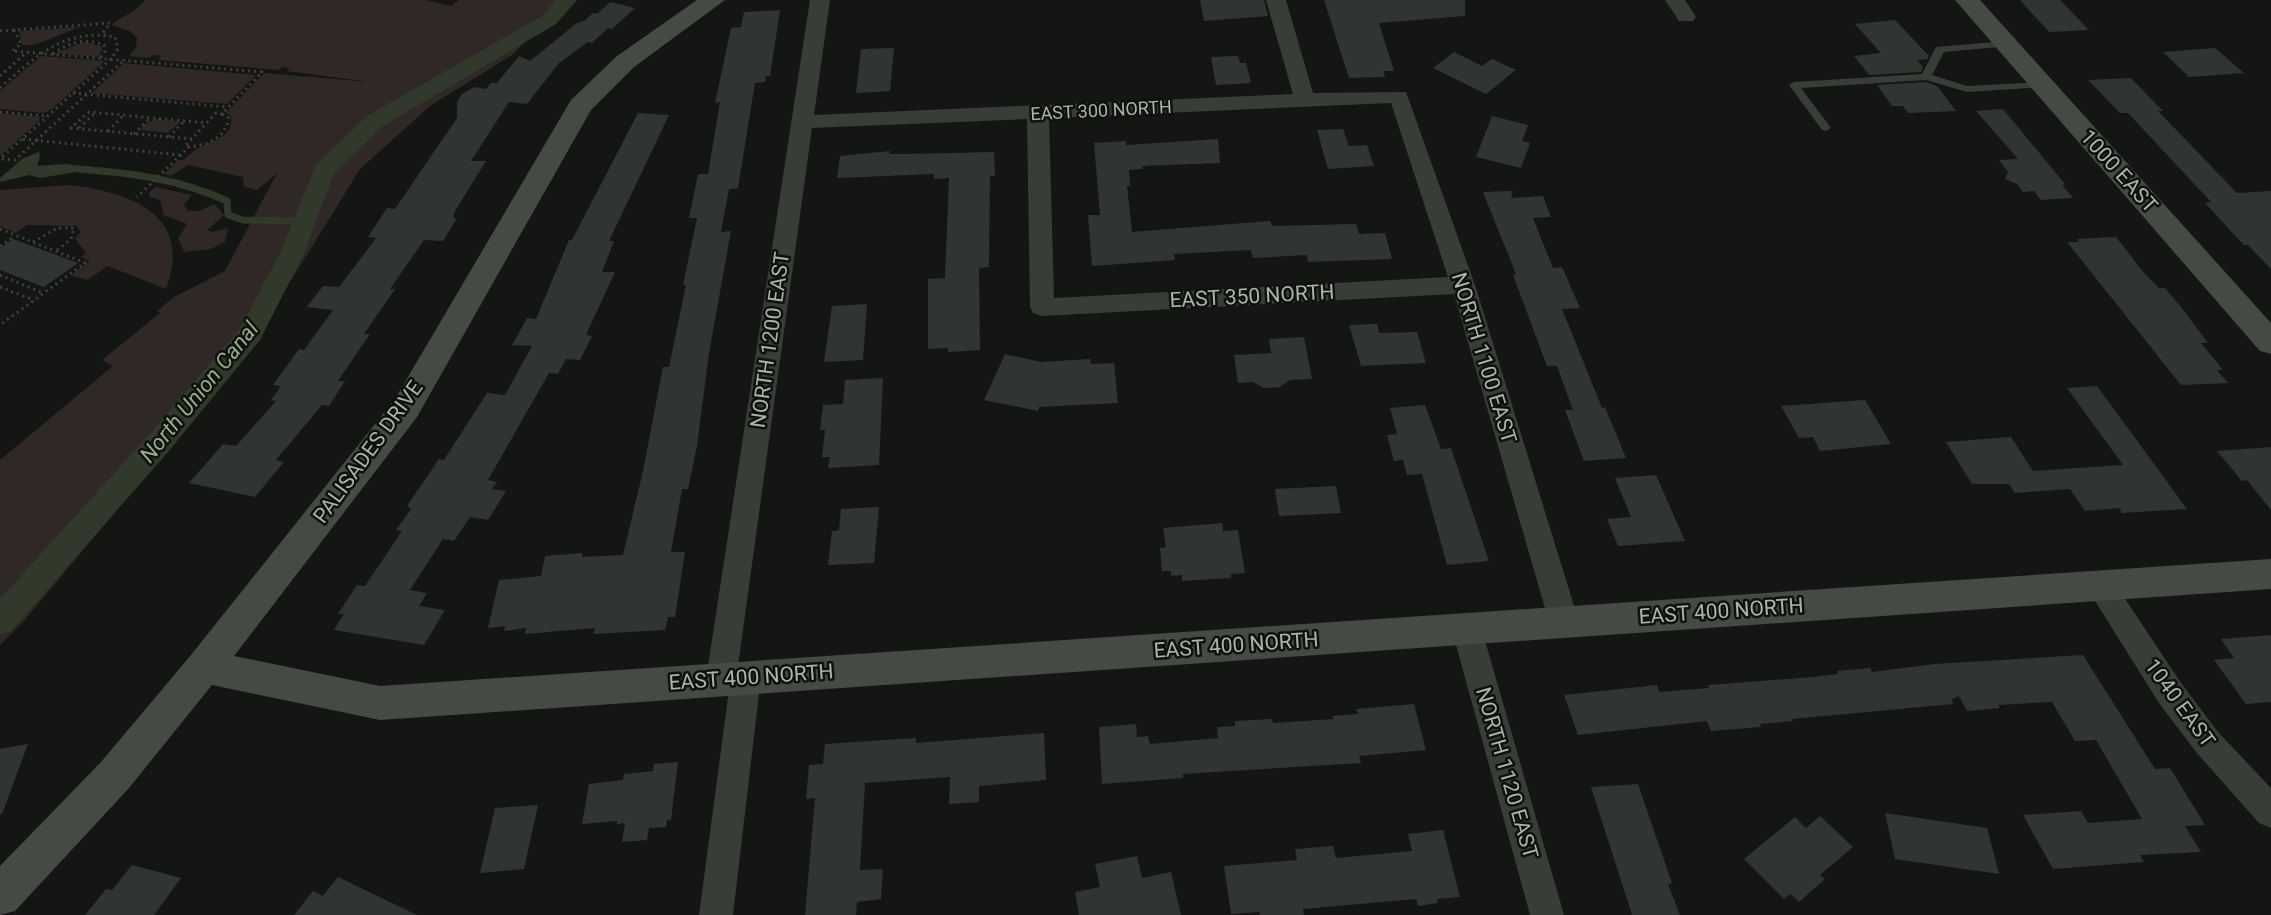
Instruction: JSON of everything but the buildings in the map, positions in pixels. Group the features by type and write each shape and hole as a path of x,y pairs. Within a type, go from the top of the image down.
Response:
{"street":[{"name":"PALISADES DRIVE","path":"0,896 115,775 204,667 406,408 580,106 598,84 623,63 713,0"},
{"name":"NORTH 1200 EAST","path":"716,915 734,678 802,122 820,0"},
{"path":"1276,0 1305,100"},
{"path":"1675,0 1686,17"},
{"name":"1000 EAST","path":"1967,0 2271,343"},
{"name":"EAST 300 NORTH","path":"802,122 1399,96"},
{"name":"NORTH 1100 EAST","path":"1399,96 1463,285 1564,622"},
{"name":"EAST 350 NORTH","path":"1038,113 1042,307 1463,285"},
{"name":"EAST 400 NORTH","path":"204,667 380,703 2271,574"},
{"name":"1040 EAST","path":"2100,585 2195,727 2271,812"},
{"name":"NORTH 1120 EAST","path":"1467,630 1547,915"}],"lane":[{"path":"1926,77 1940,49 2006,44"},
{"path":"1826,128 1794,85 1926,77 1967,89 2043,85"}],"path":[{"path":"0,31 110,23 104,33"},
{"path":"14,30 21,44 12,51 262,72 222,114"},
{"path":"0,88 40,53 72,36 104,33 114,37 119,43 118,51 111,59 0,159"},
{"path":"52,54 72,43 96,41 104,45 105,51 100,58"},
{"path":"0,75 27,52"},
{"path":"0,159 15,160 124,60"},
{"path":"73,93 228,107"},
{"path":"0,112 48,116"},
{"path":"192,139 71,128 89,112 207,123"},
{"path":"78,128 96,112"},
{"path":"137,197 189,147 206,144 220,136 227,126 228,118 216,113 185,146 189,147"},
{"path":"108,131 124,115"},
{"path":"134,134 150,117"},
{"path":"169,137 185,121"},
{"path":"22,139 181,155"},
{"path":"33,242 50,230 69,226 75,228 71,239 55,251"},
{"path":"0,229 85,263 0,325"},
{"path":"0,246 16,236"},
{"path":"0,275 44,293"},
{"path":"0,287 34,300"}],"shaded area":[{"path":"145,0 425,0 451,6 459,0 573,0 551,16 512,55 430,106 360,169 240,363 23,622 0,645 0,460 113,366 102,360 160,313 157,311 174,297 225,271 277,173 257,190 244,187 243,177 188,165 171,176 164,174 178,160 184,160 195,150 224,135 231,124 231,116 226,113 264,73 370,82 287,71 289,68 282,67 279,70 158,60 161,56 153,55 149,58 129,56 136,48 137,38 130,31 112,25"},
{"path":"81,27 44,42 29,45 22,45 19,31"},
{"path":"84,42 101,46 102,51 97,57 56,53"},
{"path":"41,56 105,61 52,109 44,113 0,109 0,91"},
{"path":"124,63 256,75 227,104 92,93"},
{"path":"0,113 40,117 39,121 0,156"},
{"path":"155,119 179,123 168,133 141,130 144,125"},
{"path":"39,152 37,166 66,164 82,166 76,172 40,178 29,175 0,182 0,178 22,159"},
{"path":"69,185 92,188 134,201 151,212 164,225 171,242 172,263 166,289 108,266 87,280 71,275 90,261 81,257 86,253 75,239 80,232 77,226 27,225 16,233 0,226 0,190"},
{"path":"155,187 192,195 184,205 188,211 199,211 214,204 224,215 207,230 213,232 228,228 225,242 211,249 184,252 178,238 187,224 164,215 160,200 150,197 149,193"}],"waterway":[{"name":"North Union Canal","path":"0,621 158,444 251,333 292,253 324,170 375,121 549,20 567,0"},
{"path":"79,169 136,175 191,187 227,201 228,215 243,220 304,221"}]}
